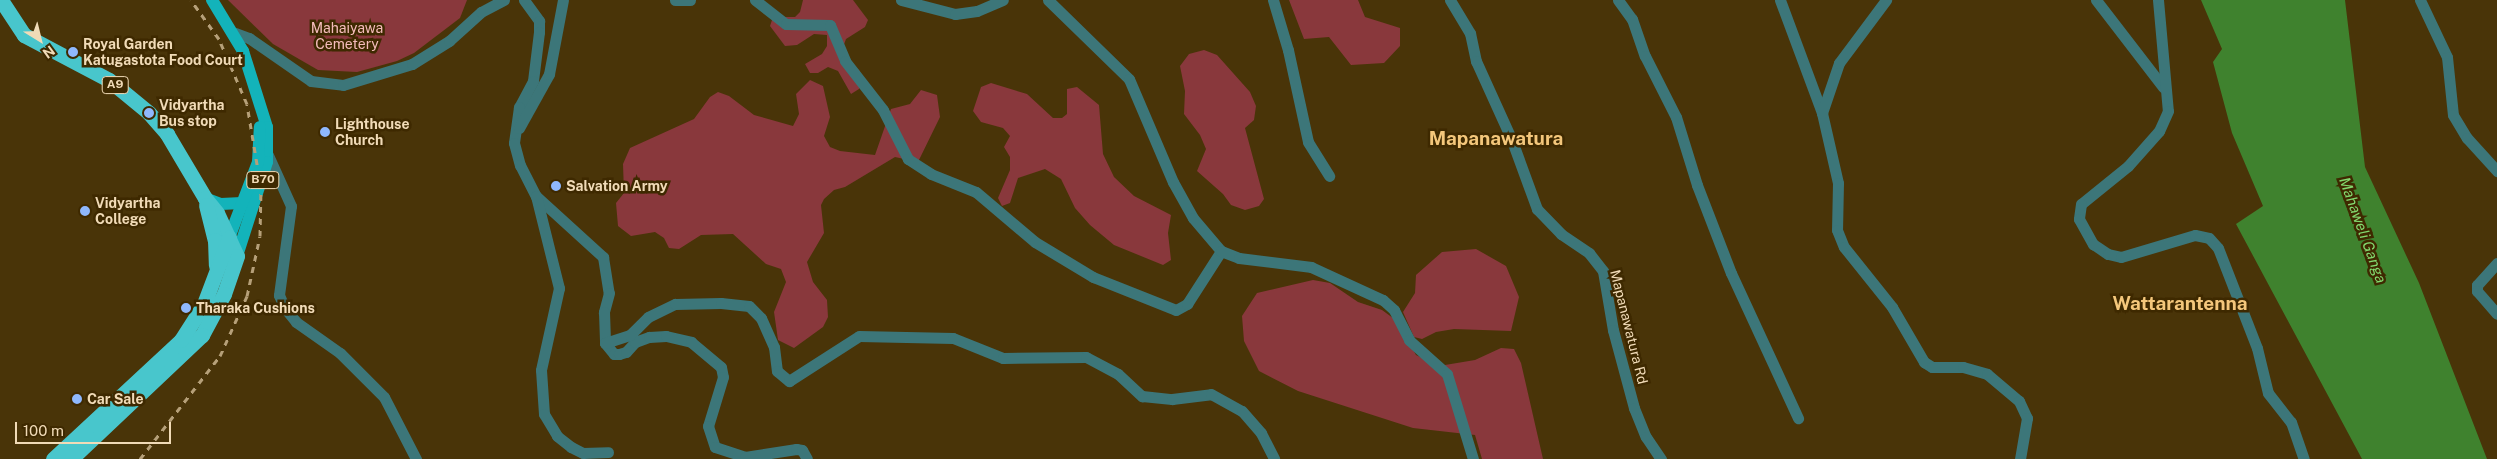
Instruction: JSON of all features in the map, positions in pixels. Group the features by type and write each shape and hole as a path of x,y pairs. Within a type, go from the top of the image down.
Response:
{"highway":[{"name":"A9","path":"0,0 24,34 109,80 149,113 167,134 204,198 217,213 237,256"},
{"name":"A9","path":"53,459 181,340 204,304 216,277 216,240 204,198"},
{"path":"216,277 230,238"},
{"path":"71,459 202,335 221,302 237,256"}],"main road":[{"name":"B70","path":"212,0 234,33 267,127 268,155 261,188 237,256"},
{"name":"B70","path":"230,238 260,149 259,102"},
{"path":"204,198 221,204 242,203"}],"street":[{"path":"480,0 481,12"},
{"path":"234,33 249,38 311,81 342,85 412,64 449,41 481,12 504,0"},
{"path":"524,0 539,21 539,32 533,82 520,107 514,143 520,165 536,196 558,288 541,370 544,414 558,436 571,447 583,453 608,452"},
{"path":"517,132 549,74 563,0"},
{"path":"675,0 690,0"},
{"path":"755,0 786,24 830,25 846,61 883,110 908,159 930,174 976,192 1035,242 1092,277 1176,310 1187,304 1221,251"},
{"path":"901,0 955,14 977,11 1003,0"},
{"path":"1048,0 1129,79 1173,182 1193,218 1221,251 1240,258 1310,267 1383,300 1394,310 1409,340 1447,374 1473,459"},
{"path":"1273,0 1288,50 1308,142 1328,176"},
{"name":"Mapanawatura Rd","path":"1450,0 1470,33 1476,61 1511,138 1537,209 1562,234 1589,252 1602,271 1613,330 1634,408 1646,437 1661,459"},
{"path":"1618,0 1632,19 1646,56 1676,117 1697,185 1732,273 1798,418"},
{"path":"1780,0 1822,113 1838,183 1836,230 1844,247 1892,307 1924,362 1932,367 1964,367 1987,374 2019,401 2027,418 2020,459"},
{"path":"1822,113 1839,63 1886,0"},
{"path":"2096,0 2163,87"},
{"path":"2158,0 2163,87 2168,111 2159,131 2128,166 2080,204 2079,219 2084,233 2108,254 2121,257 2195,235 2208,238 2218,248 2256,348 2268,393 2291,422 2304,459"},
{"path":"2420,0 2447,57 2452,115 2467,138 2497,171"},
{"path":"268,155 291,206 279,295 284,307 296,322 340,353 384,396 416,459"},
{"path":"536,196 603,257 609,293 604,312 605,343 614,354 626,352 635,342 649,338 666,336 691,342 721,367 723,377 708,426 715,447 745,457 796,449 802,450 807,459"},
{"path":"2497,263 2477,285 2477,291 2497,314"},
{"path":"605,343 630,335 648,317 675,304 721,303 749,306 761,318 774,347 777,371 789,381 859,336 953,338 1003,358 1086,357 1118,374 1142,396 1172,399 1211,394 1219,398 1242,411 1261,433 1274,459"}],"green space":[{"name":"Mahaiyawa Cemetery","path":"228,0 467,0 460,18 414,53 397,61 357,72 318,70 273,44"},
{"path":"803,0 853,0 868,20 865,27 846,39 842,50 844,60 859,70 864,80 859,89 851,94 838,71 828,67 818,73 810,73 805,64 822,54 827,46 827,35 814,34 797,45 785,46 770,26 772,20 779,17 795,17 800,12"},
{"path":"1289,0 1358,0 1365,17 1400,28 1400,46 1384,63 1351,65 1329,37 1304,39"},
{"path":"1204,50 1217,55 1250,92 1256,106 1254,120 1245,128 1264,199 1259,206 1245,210 1231,205 1223,194 1197,171 1206,149 1200,135 1184,114 1185,91 1180,66 1189,54"},
{"path":"810,80 823,86 830,117 824,136 830,147 840,151 875,155 891,109 910,104 921,90 937,95 940,117 918,162 895,157 845,187 834,190 824,199 821,205 824,233 807,262 813,282 827,300 828,317 823,327 794,348 778,340 774,312 786,282 781,269 766,264 733,234 701,235 679,249 669,248 664,238 655,232 631,236 618,226 616,203 624,193 623,164 630,148 694,119 710,97 718,92 729,96 754,115 793,126 799,114 796,94"},
{"path":"991,83 1027,94 1053,118 1062,118 1067,114 1067,89 1077,87 1099,105 1103,154 1114,177 1134,196 1171,215 1168,233 1171,260 1163,265 1114,245 1090,225 1075,208 1061,179 1045,169 1018,178 1010,203 1002,206 998,198 1010,170 1010,157 1004,147 1010,136 1003,128 981,122 973,111 981,87"},
{"path":"1476,249 1506,266 1519,297 1511,331 1454,329 1436,332 1422,339 1414,337 1403,312 1415,293 1416,275 1442,252"},
{"path":"1313,280 1330,283 1358,302 1382,310 1397,321 1416,355 1439,366 1475,360 1501,348 1514,349 1521,363 1543,459 1482,459 1475,435 1413,428 1298,391 1259,371 1244,341 1242,316 1257,293"}],"water":[{"name":"Mahaweli Ganga","path":"2201,0 2345,0 2365,167 2419,283 2487,459 2362,459 2236,224 2263,206 2232,133 2213,62 2222,49"}],"railway":[{"path":"140,459 220,356 247,296 260,236 261,188 247,104 219,39 191,0"}],"place":[{"name":"Royal Garden Katugastota Food Court","path":"73,52"},
{"name":"Vidyartha Bus stop","path":"149,113"},
{"name":"Lighthouse Church","path":"325,132"},
{"name":"Salvation Army","path":"556,186"},
{"name":"Vidyartha College","path":"85,211"},
{"name":"Tharaka Cushions","path":"186,308"},
{"name":"Car Sale","path":"77,399"}],"district":[{"name":"Mapanawatura","path":"1496,139"},
{"name":"Wattarantenna","path":"2180,304"}]}
